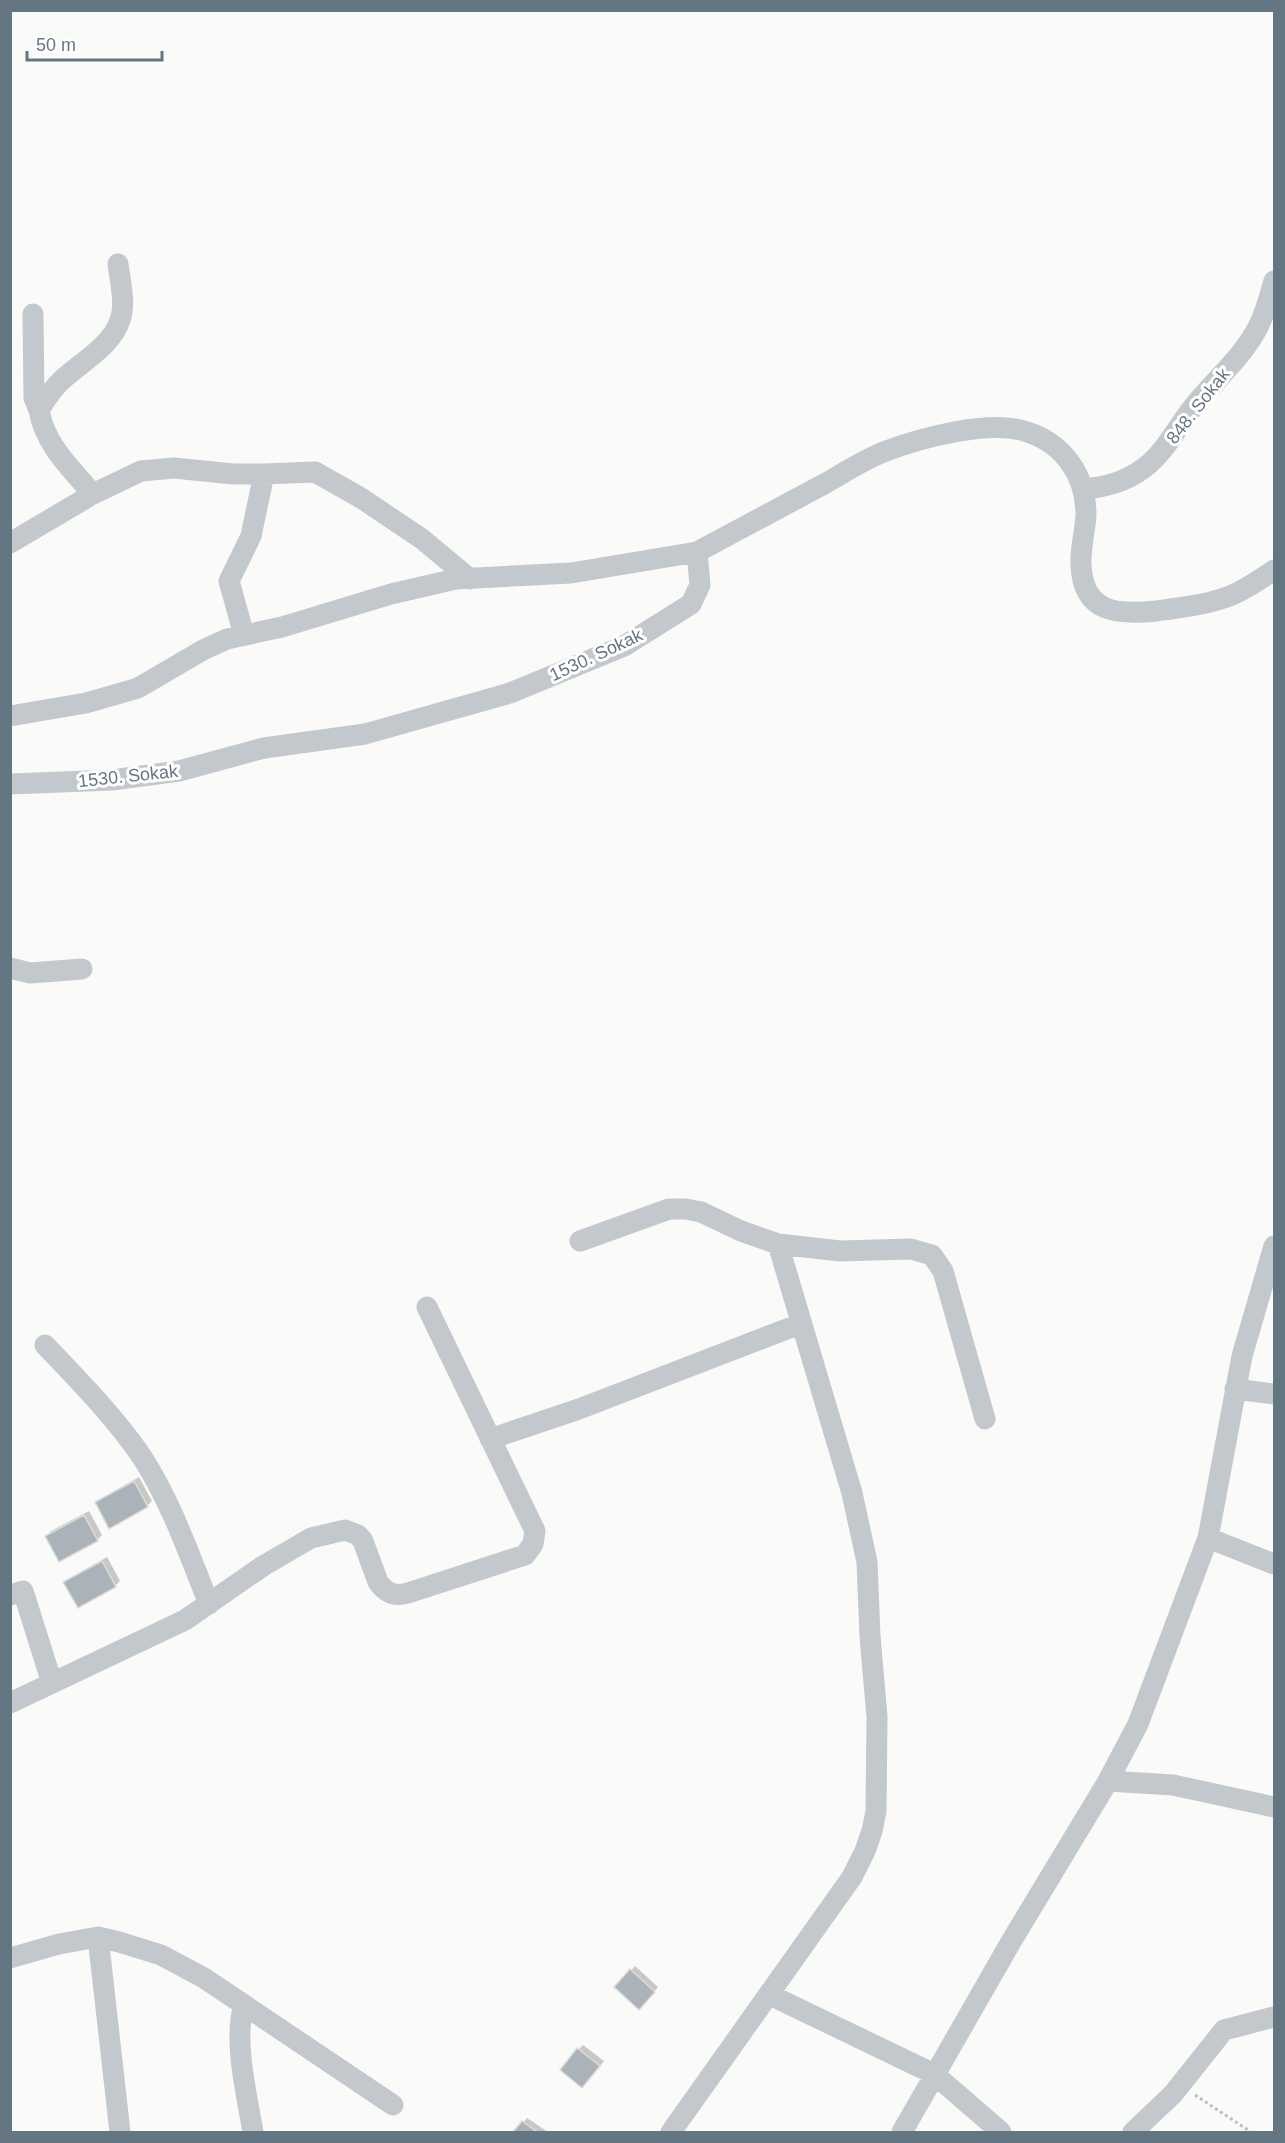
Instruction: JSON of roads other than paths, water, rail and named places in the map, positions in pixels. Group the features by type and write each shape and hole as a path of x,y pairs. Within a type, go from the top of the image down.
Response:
{"street":[{"path":"39,410 50,392 63,379 104,346 120,321 122,297 118,264"},
{"name":"848. Sokak","path":"1084,489 1104,488 1126,480 1145,468 1161,452 1189,413 1242,351 1259,325 1275,281"},
{"path":"33,314 34,398 41,424 46,436 93,494"},
{"path":"10,716 86,703 138,688 203,650 227,639 282,627 391,594 456,579 571,573 697,552 884,451 928,438 981,428 1022,430 1046,440 1065,454 1077,472 1084,489 1086,515 1081,564 1083,582 1089,597 1100,607 1130,614 1178,608 1227,597 1249,587 1275,570"},
{"path":"10,543 93,494 141,471 174,468 233,474 315,471 361,498 422,539 470,579"},
{"path":"244,635 229,581 251,536 264,474"},
{"name":"1530. Sokak","path":"10,784 112,780 179,771 264,748 365,734 510,693 624,646 691,604 700,585 697,552"},
{"path":"10,968 30,973 82,969"},
{"path":"580,1241 669,1209 678,1209 701,1212 741,1231 778,1244 840,1251 911,1249 932,1255 943,1271 984,1419"},
{"path":"671,2133 856,1870 872,1831 876,1811 877,1717 865,1550 852,1493 778,1244"},
{"path":"902,2133 1012,1940 1108,1781 1138,1724 1208,1538 1242,1356 1275,1246"},
{"path":"10,1703 184,1620 263,1566 311,1538 339,1530 352,1532 363,1541 378,1582 394,1595 408,1593 525,1555 533,1544 535,1531 427,1308"},
{"path":"490,1439 579,1409 748,1342 800,1324"},
{"path":"45,1345 113,1418 143,1459 170,1510 209,1604"},
{"path":"1235,1389 1275,1394"},
{"path":"1208,1538 1275,1564"},
{"path":"10,1595 23,1591 52,1683"},
{"path":"1108,1781 1173,1785 1275,1807"},
{"path":"98,1937 120,2133"},
{"path":"10,1958 59,1944 98,1937 141,1947 169,1958 204,1978 393,2105"},
{"path":"770,1995 934,2074 1001,2133"},
{"path":"244,2005 239,2019 239,2039 253,2133"},
{"path":"1133,2133 1180,2084 1224,2030 1275,2017"}]}
